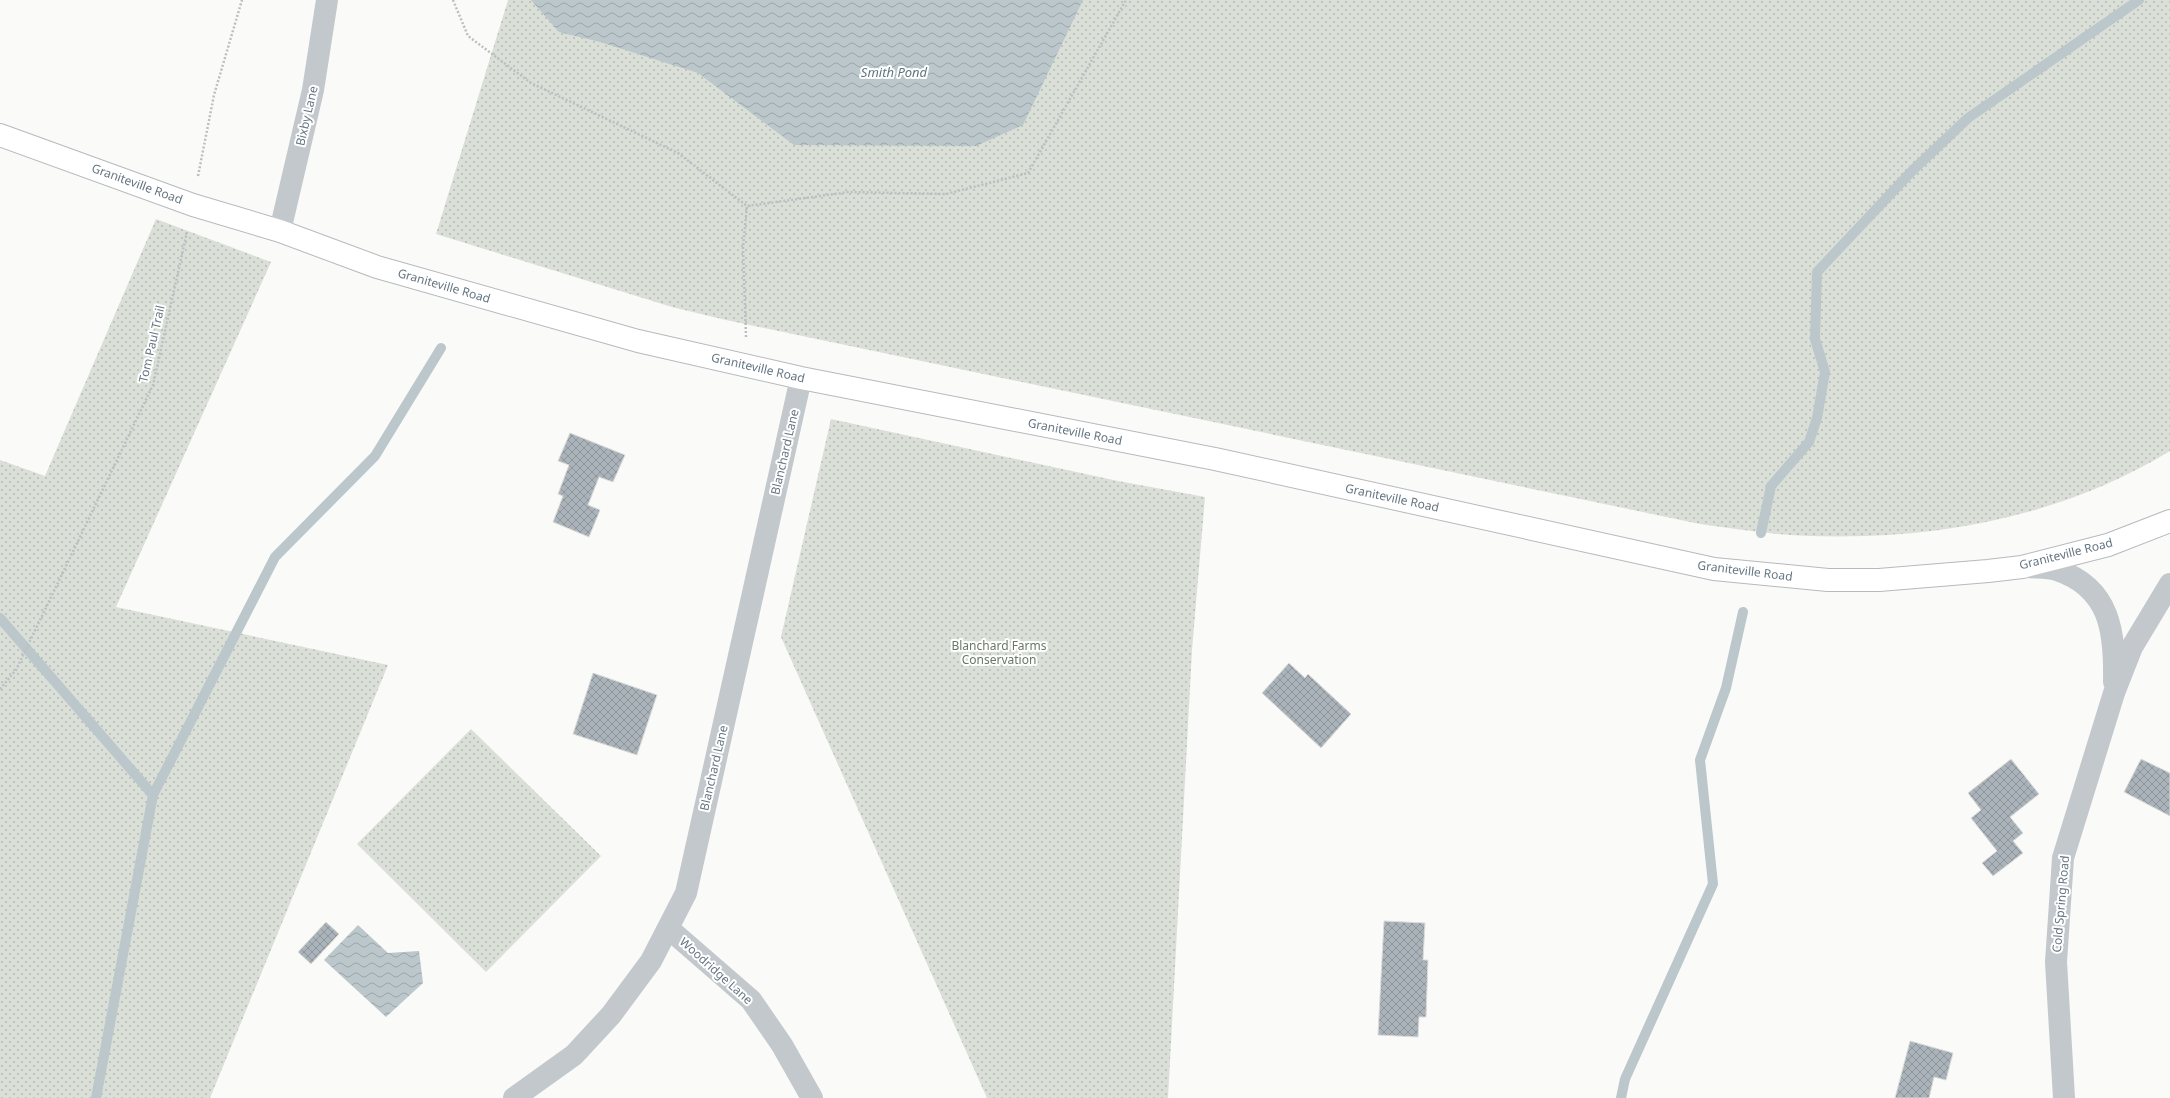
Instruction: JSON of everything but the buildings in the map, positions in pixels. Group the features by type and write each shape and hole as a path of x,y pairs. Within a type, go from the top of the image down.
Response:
{"main road":[{"name":"Graniteville Road","path":"0,135 193,205 280,231 393,271 638,341 801,378 1215,459 1714,569 1828,580 1879,580 2022,566 2108,545 2170,521"}],"street":[{"name":"Bixby Lane","path":"280,231 314,90 327,0"},
{"name":"Blanchard Lane","path":"514,1098 574,1055 612,1015 651,961 686,893 801,378"},
{"name":"Cold Spring Road","path":"2022,566 2056,570 2076,578 2091,590 2098,599 2110,622 2114,654 2114,692"},
{"name":"Cold Spring Road","path":"2064,1098 2056,962 2063,858 2114,692 2132,647 2170,584"},
{"name":"Woodridge Lane","path":"668,928 751,1000 782,1045 812,1098"}],"path":[{"name":"Tom Paul Trail","path":"0,689 16,670 153,385 193,205 214,95 242,0"},
{"path":"453,0 468,36 531,83 678,153 747,206 849,192 946,194 1028,173 1126,0"},
{"path":"747,206 743,247 747,366"}],"green space":[{"path":"508,0 2170,0 2170,451 2128,474 2086,493 2042,508 1997,520 1905,534 1811,536 1769,533 1700,524 726,320 672,307 436,234"},
{"path":"156,219 271,262 116,607 388,665 210,1098 0,1098 0,460 45,476"},
{"name":"Blanchard Farms Conservation","path":"831,419 1118,481 1205,497 1192,650 1168,1098 987,1098 781,637"},
{"path":"471,729 601,856 486,972 357,844"}],"water":[{"name":"Smith Pond","path":"531,0 1083,0 1023,125 976,146 794,145 698,73 600,42 559,32"},
{"path":"358,925 388,953 419,951 423,983 386,1017 324,960"}],"waterway":[{"path":"1761,533 1771,486 1809,442 1817,418 1825,372 1815,339 1817,272 1912,171 1968,118 2139,0"},
{"path":"96,1098 153,795 275,557 375,456 441,348"},
{"path":"1621,1098 1625,1079 1713,884 1700,760 1726,688 1743,612"},
{"path":"0,618 153,795"}]}
